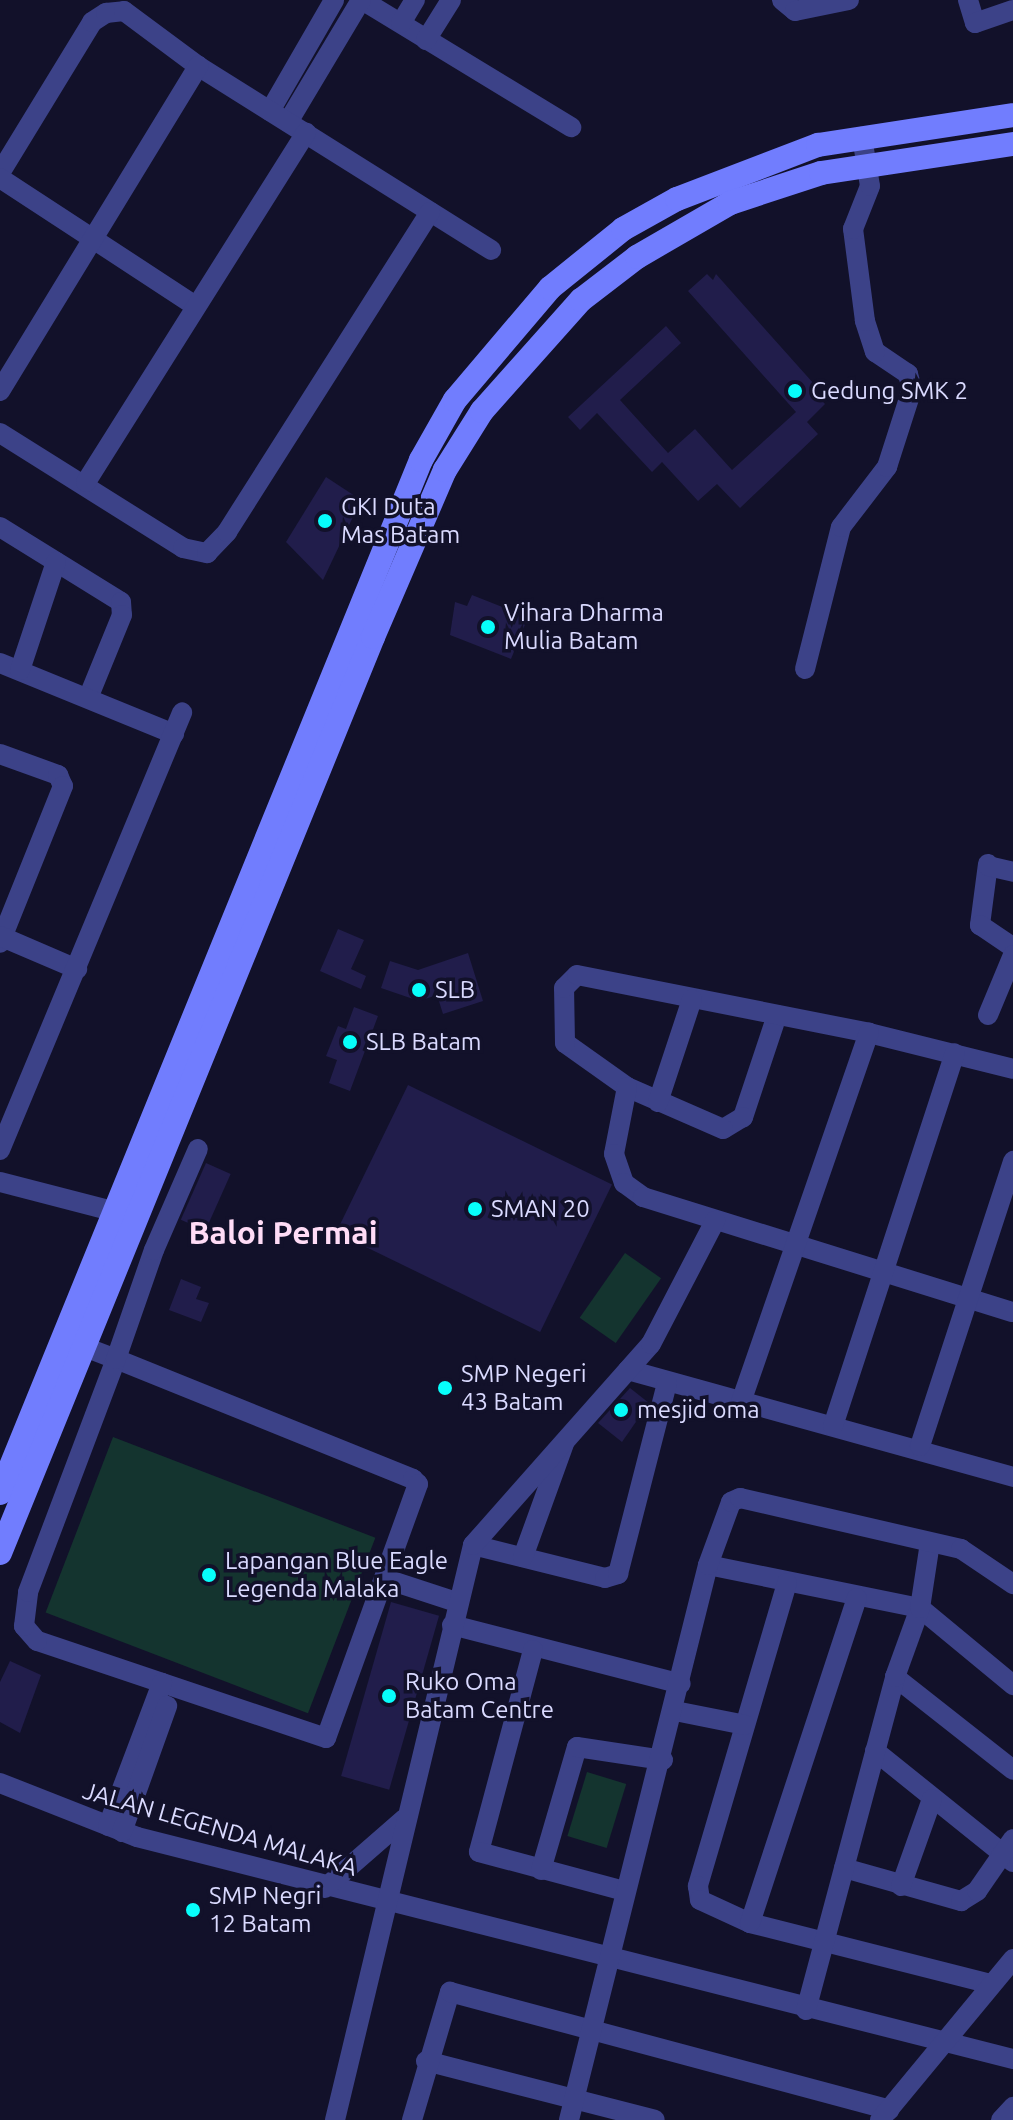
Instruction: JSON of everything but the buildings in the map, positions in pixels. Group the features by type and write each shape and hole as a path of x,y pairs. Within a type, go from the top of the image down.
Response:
{"street":[{"path":"270,111 334,0"},
{"path":"86,482 194,305 297,127 362,0 571,127"},
{"path":"401,23 415,0"},
{"path":"426,40 451,0"},
{"path":"782,0 795,11 849,0"},
{"path":"968,0 975,23 1013,10"},
{"path":"194,305 0,176 92,22 106,13 124,11 198,66 491,250"},
{"path":"0,391 198,66"},
{"path":"0,1493 110,1212 421,460 455,400 533,305 623,229 780,155 862,137 1013,115"},
{"path":"805,669 841,527 887,467 912,389 908,374 875,352 865,321 853,250 856,214 870,186 863,165 862,137"},
{"path":"0,1553 373,637 445,470 482,411 581,300 637,257 730,203 863,165 1013,144"},
{"path":"0,433 86,482 191,553 212,550 430,212"},
{"path":"0,527 117,597 123,608 89,696"},
{"path":"20,670 56,562"},
{"path":"0,663 89,696 174,734"},
{"path":"0,1150 182,712"},
{"path":"0,754 58,775 63,786 1,939 77,969"},
{"path":"1013,872 988,865 980,925 1013,947"},
{"path":"988,1015 1013,955"},
{"path":"777,1015 743,1117 733,1129 658,1102 627,1087 565,1043 567,978 692,999 777,1015 869,1033 1013,1069"},
{"path":"658,1102 692,999"},
{"path":"741,1402 798,1247 869,1033"},
{"path":"833,1426 955,1053"},
{"path":"627,1087 614,1154 624,1183 643,1197 1013,1312"},
{"path":"82,1346 116,1359 413,1479 420,1493 326,1738 37,1641 22,1615 116,1359 198,1149"},
{"path":"920,1446 1013,1161"},
{"path":"0,1182 138,1217"},
{"path":"335,2120 456,1602 473,1545 570,1430 628,1370 659,1332 715,1221"},
{"path":"628,1370 833,1426 1011,1469"},
{"path":"473,1545 605,1578 618,1574 667,1383"},
{"path":"523,1557 570,1430"},
{"path":"569,2120 612,1961 625,1891 663,1760 708,1565 726,1510 740,1498 930,1543 976,1555 1013,1584"},
{"path":"806,2010 895,1677 920,1608 930,1543"},
{"path":"708,1565 857,1598 920,1608 1013,1685"},
{"path":"386,1579 456,1602"},
{"path":"787,1583 698,1895 750,1923 991,1984"},
{"path":"750,1923 857,1598"},
{"path":"452,1625 533,1650 681,1684"},
{"path":"533,1650 479,1852 625,1891"},
{"path":"895,1677 1013,1770"},
{"path":"115,1829 168,1685"},
{"path":"675,1711 745,1725"},
{"path":"541,1870 577,1747 663,1760"},
{"path":"844,1868 961,1901 977,1891 1009,1852 932,1799 875,1751"},
{"name":"JALAN LEGENDA MALAKA","path":"0,1783 115,1829 325,1888 1013,2059"},
{"path":"901,1886 932,1799"},
{"path":"325,1888 404,1819"},
{"path":"412,2120 426,2061 450,1992 884,2115 1013,1959"},
{"path":"426,2061 645,2119"},
{"path":"1001,2120 1013,2107"}],"green space":[{"path":"625,1253 661,1278 616,1343 580,1318"},
{"name":"Lapangan Blue Eagle Legenda Malaka","path":"113,1437 375,1538 308,1713 46,1613"},
{"path":"587,1772 626,1784 607,1848 567,1836"}],"place":[{"name":"Gedung SMK 2","path":"795,391"},
{"name":"GKI Duta Mas Batam","path":"325,521"},
{"name":"Vihara Dharma Mulia Batam","path":"488,627"},
{"name":"SLB","path":"419,990"},
{"name":"SLB Batam","path":"350,1042"},
{"name":"SMAN 20","path":"475,1209"},
{"name":"SMP Negeri 43 Batam","path":"445,1388"},
{"name":"mesjid oma","path":"621,1410"},
{"name":"Lapangan Blue Eagle Legenda Malaka","path":"209,1575"},
{"name":"Ruko Oma Batam Centre","path":"389,1696"},
{"name":"SMP Negri 12 Batam","path":"193,1910"}],"district":[{"name":"Baloi Permai","path":"283,1232"}]}
